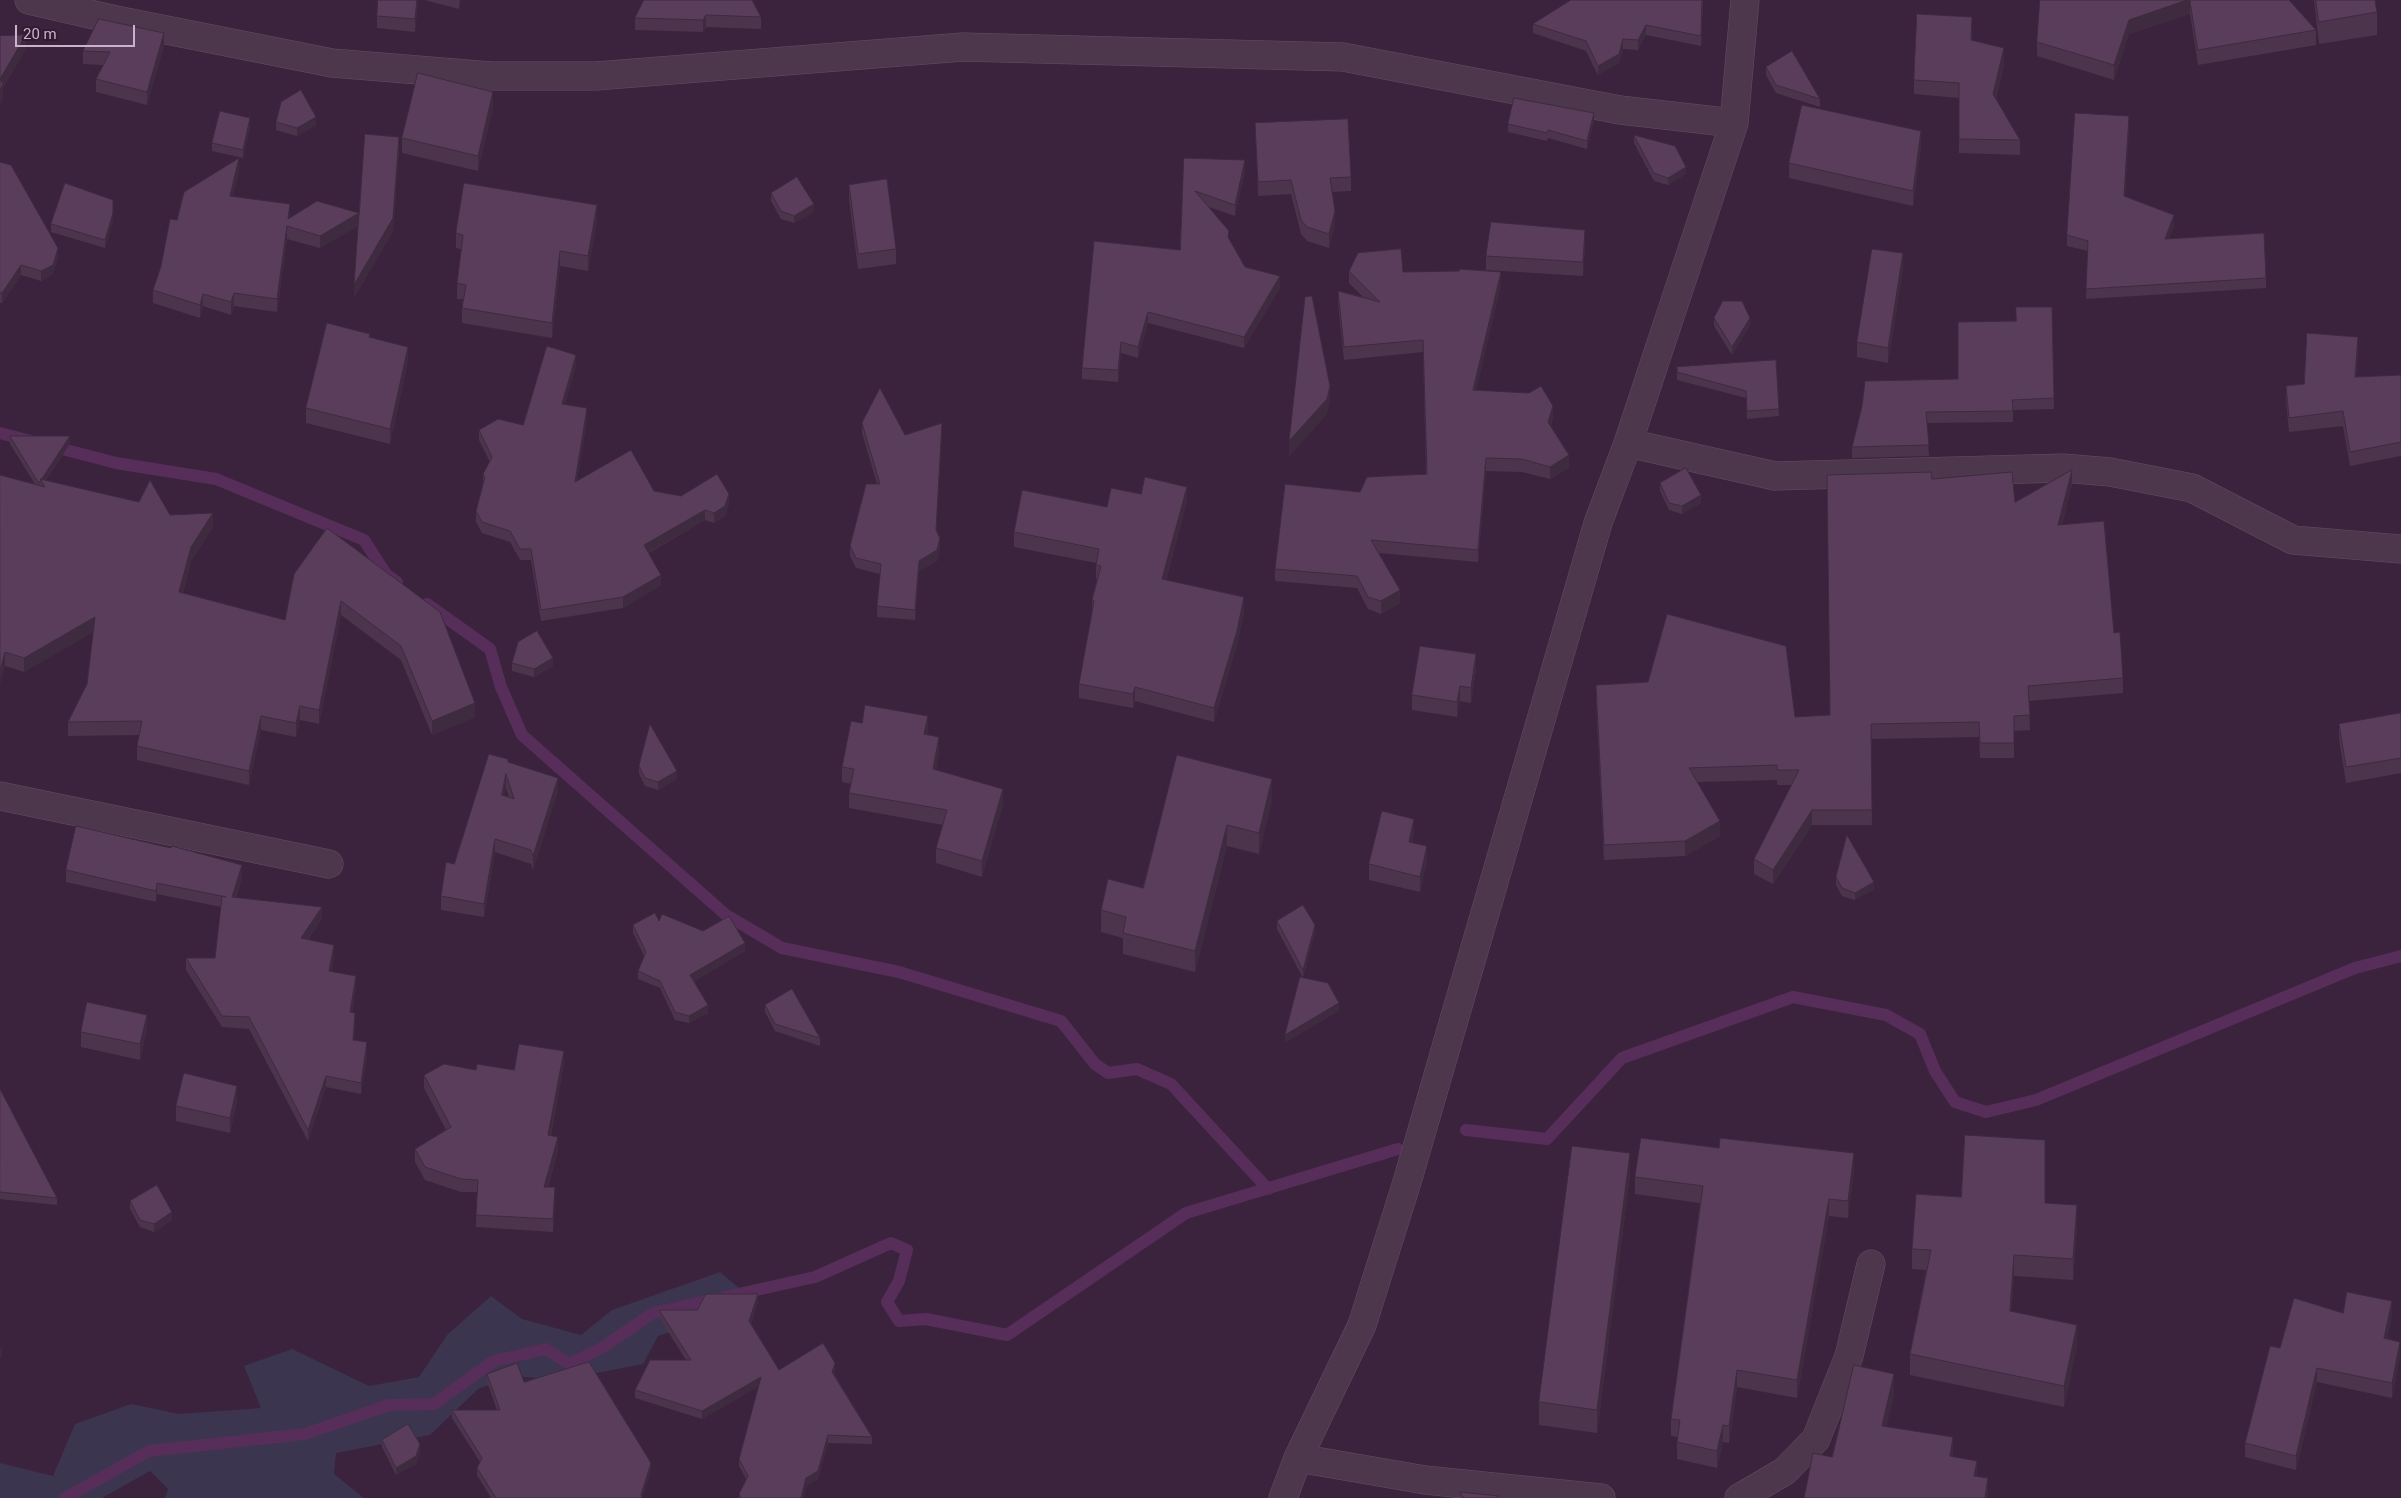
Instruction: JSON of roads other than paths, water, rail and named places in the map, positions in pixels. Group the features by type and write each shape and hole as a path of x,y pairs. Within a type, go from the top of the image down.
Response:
{"street":[{"path":"29,0 116,20 332,63 491,76 596,76 796,62 963,46 1343,57 1620,110 1734,123"},
{"path":"1283,1498 1298,1458 1362,1325 1407,1182 1598,523 1628,443 1734,123 1745,0"},
{"path":"1628,443 1775,476 2063,468 2110,472 2192,488 2293,540 2401,549"},
{"path":"0,796 328,864"},
{"path":"1739,1498 1785,1471 1816,1439 1848,1356 1870,1264"},
{"path":"1298,1458 1426,1480 1601,1498"}],"waterway":[{"path":"0,433 31,441"},
{"path":"51,446 116,463 216,479 364,540 386,574 397,582"},
{"path":"427,604 490,649 501,687 522,735 726,915 782,948 899,972 1061,1021 1095,1064 1108,1073 1137,1069 1171,1084 1268,1189"},
{"path":"1466,1130 1547,1139 1622,1058 1793,997 1886,1015 1920,1034 1935,1071 1955,1102 1986,1112 2036,1100 2355,968 2401,956"},
{"path":"65,1498 149,1451 305,1434 389,1405 434,1404 494,1361 546,1349 569,1364 603,1347 653,1313 815,1277 891,1243 907,1250 899,1281 887,1302 899,1321 926,1319 1007,1335 1186,1213 1398,1149"}]}
